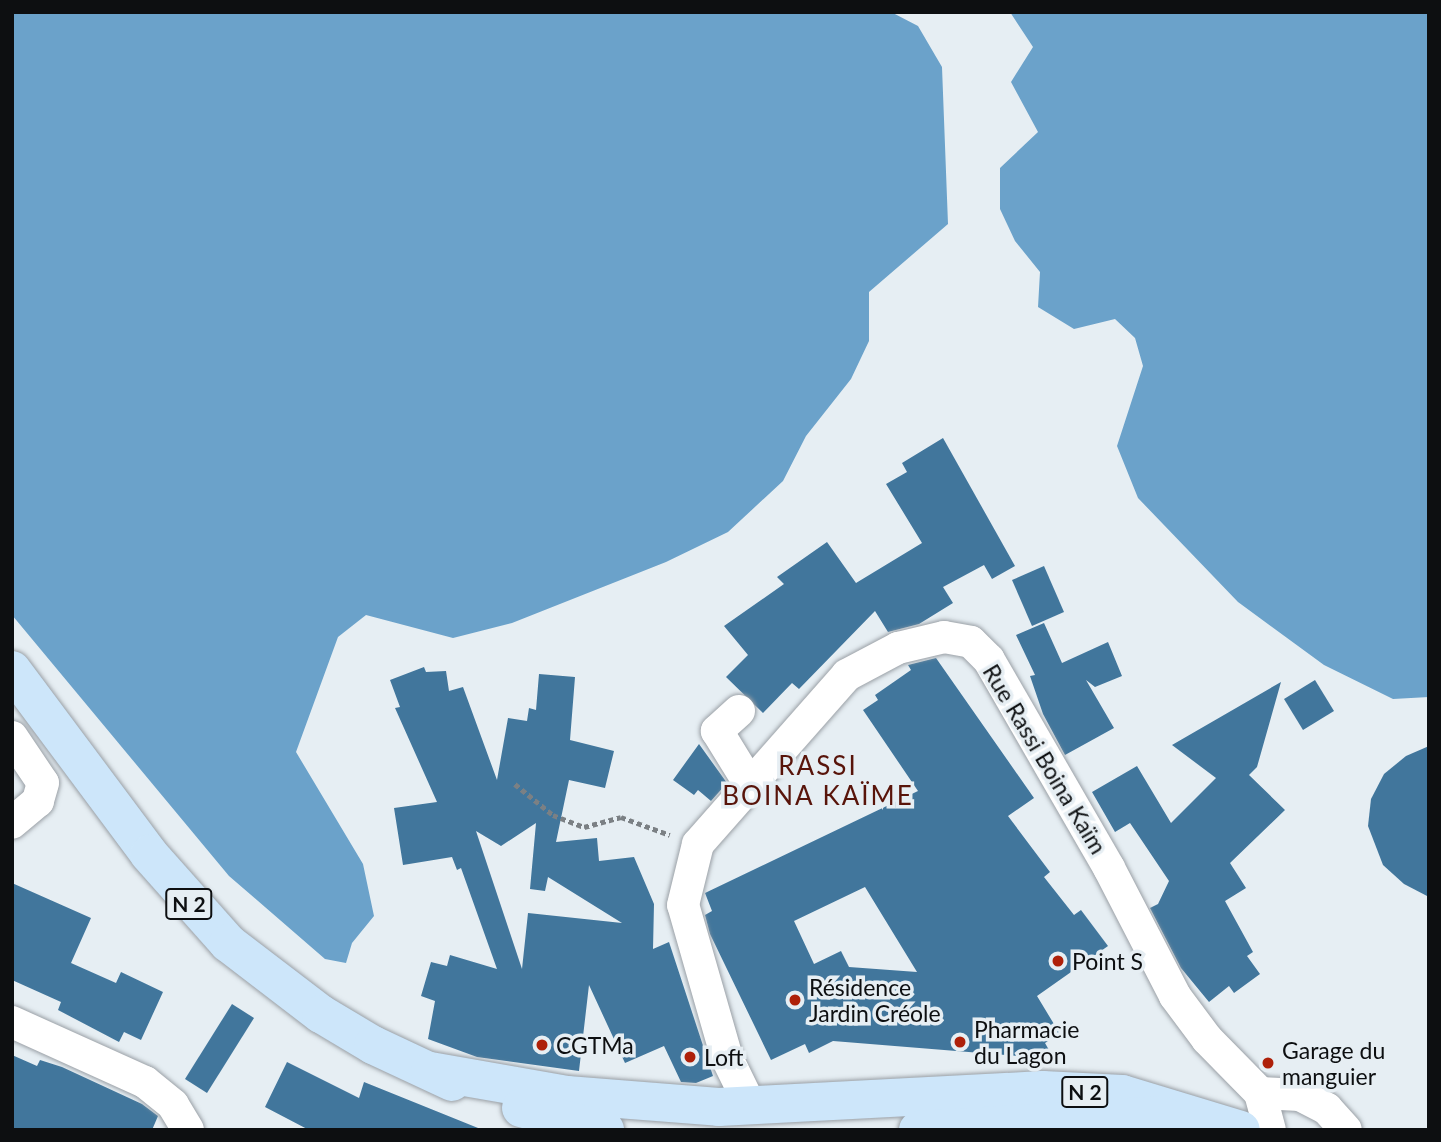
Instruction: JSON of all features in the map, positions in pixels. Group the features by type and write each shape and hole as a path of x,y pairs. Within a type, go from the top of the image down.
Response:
{"main road":[{"name":"N 2","path":"12,670 149,854 228,943 321,1014 373,1045 508,1104 605,1130"},
{"name":"N 2","path":"429,1071 568,1095 753,1118"},
{"name":"N 2","path":"712,1130 723,1122 753,1118 953,1107 988,1093 1122,1094 1241,1130"},
{"name":"N 2","path":"918,1130 1123,1120 1178,1113"}],"street":[{"name":"Rue Rassi Boina Kaïm","path":"753,1118 727,1058 683,905 698,844 847,675 898,648 944,638 971,642 989,660 1045,754 1175,996 1207,1039 1260,1093 1270,1130"},
{"path":"739,711 717,731 749,783"},
{"path":"12,737 43,783 38,801 12,823"},
{"path":"12,1022 145,1083 173,1105 188,1130"},
{"path":"1260,1093 1300,1095 1326,1109 1346,1130"}],"path":[{"path":"515,784 553,815 584,827 621,817 698,844"}],"water":[{"path":"12,12 891,12 918,26 942,67 948,224 869,292 869,341 851,379 806,436 783,481 728,532 666,562 512,623 453,638 366,615 338,637 296,752 363,864 374,916 352,943 346,963 325,959 229,876 12,615"},
{"path":"1010,12 1429,12 1429,697 1393,699 1324,665 1238,602 1138,498 1117,446 1143,366 1135,338 1115,319 1074,329 1038,307 1040,272 1015,241 1000,209 1000,168 1038,132 1011,82 1033,47"}],"building":[{"path":"943,438 1015,566 992,579 984,565 943,587 953,603 919,624 888,632 875,611 799,689 792,683 763,713 726,677 748,655 724,626 784,584 777,577 827,542 856,583 922,543 886,484 907,472 902,463"},
{"path":"1044,566 1064,612 1032,626 1012,580"},
{"path":"1044,623 1062,663 1108,642 1122,676 1095,687 1086,680 1114,728 1065,755 1043,714 1030,676 1035,675 1016,635"},
{"path":"936,658 1034,798 1008,816 1050,872 1044,877 1074,915 1081,910 1108,946 1037,996 1060,1034 1045,1043 1054,1059 833,1041 809,1053 805,1044 771,1060 710,934 705,915 712,911 705,893 918,791 863,710 878,700 875,695 911,670 908,665","holes":["865,887 917,972 849,967 841,951 814,964 794,921"]},
{"path":"424,667 426,672 446,671 449,691 463,687 497,780 508,718 527,721 529,708 536,710 539,674 575,677 570,740 614,751 605,788 569,780 556,842 597,838 599,861 634,857 654,904 653,949 669,942 713,1076 696,1083 681,1082 664,1046 625,1063 589,985 579,1071 477,1057 428,1039 435,1001 421,996 431,962 447,966 450,955 497,969 461,868 457,870 452,857 403,865 394,808 437,802 395,708 400,707 390,680","holes":["536,823 530,889 545,891 548,877 622,923 528,913 522,969 476,831 501,846"]},
{"path":"1315,680 1334,711 1303,730 1284,699"},
{"path":"1281,682 1257,767 1249,775 1285,810 1230,863 1246,888 1225,901 1253,952 1247,956 1260,974 1234,993 1229,986 1209,1002 1181,968 1150,908 1158,904 1169,881 1130,823 1115,832 1092,792 1137,766 1171,823 1216,778 1172,745"},
{"path":"699,744 727,783 711,801 698,790 694,795 673,780"},
{"path":"1429,746 1429,897 1404,884 1383,865 1368,826 1371,799 1384,774 1406,756"},
{"path":"12,883 91,918 71,963 116,983 121,972 163,992 141,1040 124,1032 119,1042 58,1010 61,1002 12,980"},
{"path":"232,1004 254,1018 207,1093 185,1079"},
{"path":"12,1055 37,1066 40,1060 62,1067 142,1104 158,1116 152,1130 12,1130"},
{"path":"287,1062 359,1098 364,1082 483,1130 309,1130 265,1107"}],"place":[{"name":"Point S","path":"1058,961"},
{"name":"Résidence Jardin Créole","path":"795,1000"},
{"name":"Pharmacie du Lagon","path":"960,1042"},
{"name":"CGTMa","path":"542,1045"},
{"name":"Loft","path":"690,1057"},
{"name":"Garage du manguier","path":"1268,1063"}],"district":[{"name":"RASSI BOINA KAÏME","path":"818,781"}]}
